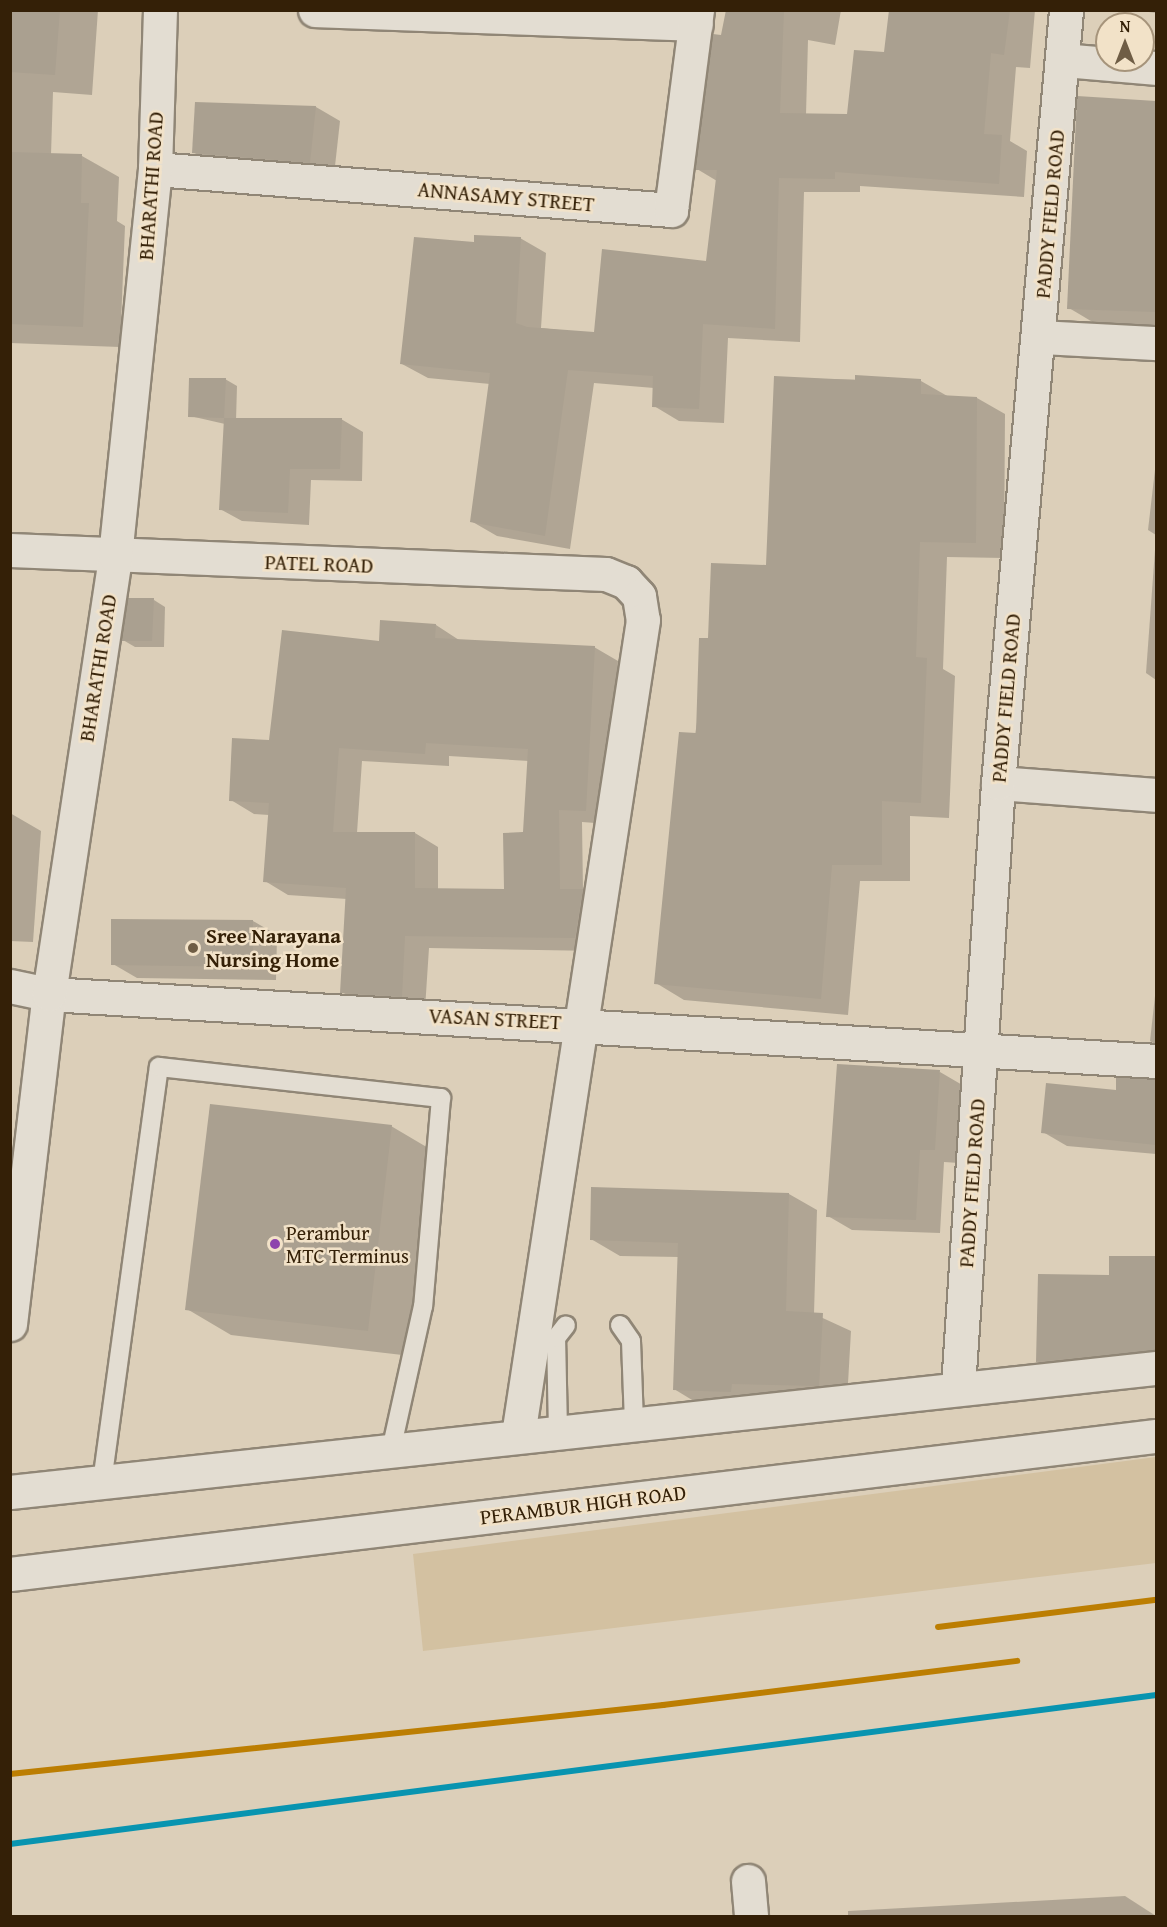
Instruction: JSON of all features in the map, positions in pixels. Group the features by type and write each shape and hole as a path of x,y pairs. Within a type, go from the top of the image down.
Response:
{"street":[{"name":"BHARATHI ROAD","path":"10,1324 15,1247 49,994 115,556 155,169 160,10"},
{"path":"315,10 696,17"},
{"name":"PADDY FIELD ROAD","path":"958,1387 998,783 1040,338 1066,10"},
{"name":"ANNASAMY STREET","path":"155,169 671,210 696,17"},
{"path":"1063,60 1156,68"},
{"path":"1040,338 1156,342"},
{"name":"PATEL ROAD","path":"10,550 606,574 626,582 639,596 643,620 583,1024"},
{"path":"998,783 1156,795"},
{"name":"VASAN STREET","path":"10,986 49,994 583,1024 1156,1061"},
{"path":"518,1436 583,1024"},
{"path":"10,1492 958,1387 1156,1368"},
{"name":"PERAMBUR HIGH ROAD","path":"10,1574 1156,1436"},
{"path":"748,1881 751,1917"}],"lane":[{"path":"102,1482 159,1067 441,1098 423,1306 391,1450"},
{"path":"558,1431 556,1338 566,1325"},
{"path":"620,1325 631,1341 634,1423"}],"shaded area":[{"path":"1156,1457 1156,1563 423,1651 413,1554"}],"building":[{"path":"10,10 60,10 55,75 10,72"},
{"path":"726,10 784,10 780,113 847,114 854,50 884,52 889,10 1010,10 1004,55 991,53 984,134 1002,135 999,184 835,172 835,179 779,178 775,329 703,324 699,409 652,407 653,376 568,370 545,536 470,522 490,373 400,364 414,237 474,242 474,235 521,237 516,323 527,327 594,332 602,249 706,261 717,170 695,170 713,34 721,35"},
{"path":"1077,96 1156,101 1156,312 1067,309"},
{"path":"195,102 316,106 310,163 192,153"},
{"path":"10,152 82,154 81,203 89,203 83,327 10,324"},
{"path":"855,375 921,379 921,394 977,397 976,543 920,542 916,657 927,658 921,803 882,801 882,865 832,865 821,999 654,984 679,732 696,733 699,638 708,638 711,563 766,565 774,376 855,380"},
{"path":"189,378 226,378 224,418 188,417"},
{"path":"224,418 342,418 340,469 290,469 288,513 219,510"},
{"path":"128,598 154,598 152,641 121,641"},
{"path":"380,620 436,624 435,638 595,646 586,811 559,810 560,889 583,889 575,938 405,936 402,997 340,993 346,888 263,882 269,803 229,801 232,738 269,740 282,630 379,641","holes":["426,743 528,749 523,832 503,833 504,889 415,888 415,832 333,832 339,748 425,754"]},
{"path":"111,919 253,920 253,967 111,965"},
{"path":"837,1064 940,1070 935,1150 920,1150 916,1220 826,1217"},
{"path":"1116,1077 1156,1079 1156,1145 1041,1133 1046,1083 1116,1090"},
{"path":"210,1104 392,1125 368,1331 185,1310"},
{"path":"591,1187 789,1193 786,1311 823,1313 819,1386 732,1384 731,1392 673,1390 678,1243 590,1240"},
{"path":"1109,1256 1156,1256 1156,1350 1036,1362 1038,1274 1109,1275"}],"transit line":[{"path":"938,1627 1156,1600"},
{"path":"10,1774 663,1705 1017,1661"},
{"path":"10,1844 1156,1695"}],"place":[{"name":"Sree Narayana Nursing Home","path":"193,948"},
{"name":"Perambur MTC Terminus","path":"275,1244"}]}
